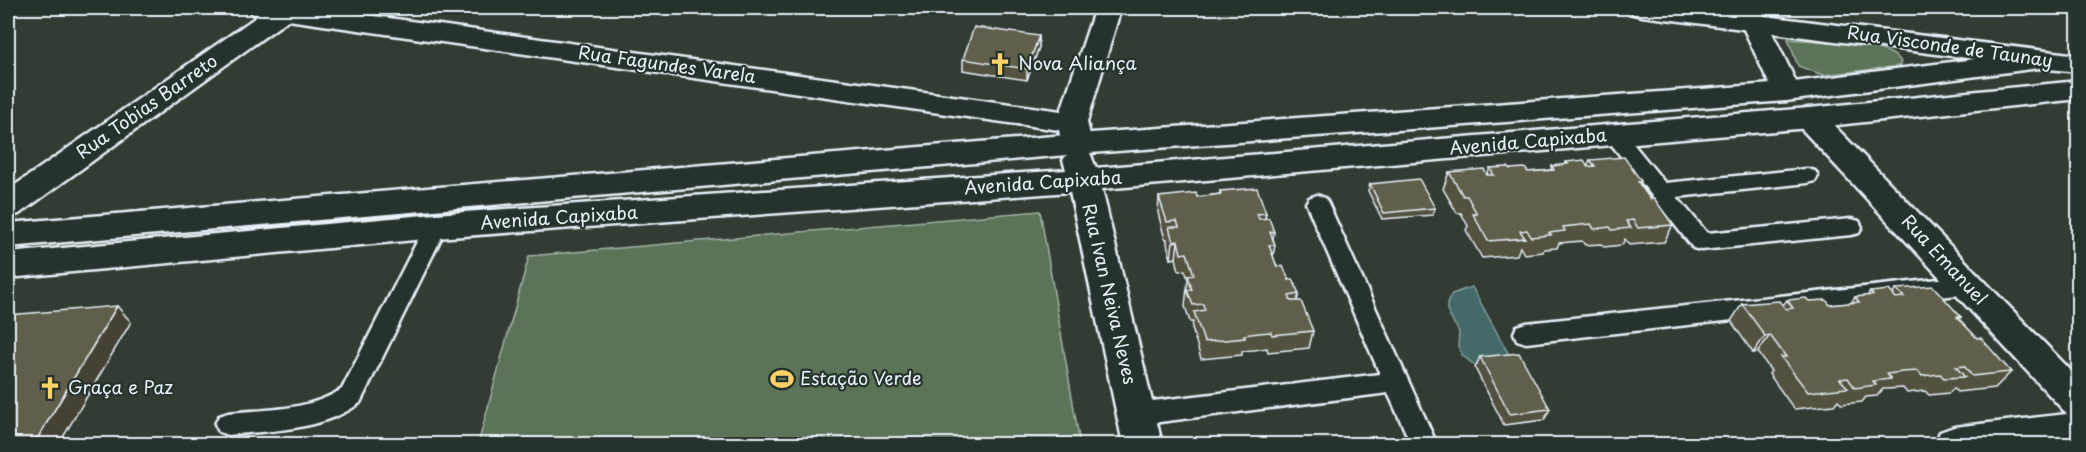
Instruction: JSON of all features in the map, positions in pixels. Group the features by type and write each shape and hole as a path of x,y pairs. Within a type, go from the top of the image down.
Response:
{"street":[{"path":"1074,133 1108,8"},
{"name":"Rua Visconde de Taunay","path":"1642,8 1750,15 1880,38 2079,64"},
{"name":"Rua Fagundes Varela","path":"277,9 1074,133"},
{"name":"Rua Tobias Barreto","path":"8,206 277,9"},
{"name":"Rua Emanuel","path":"1750,15 1786,92 2079,402"},
{"path":"1880,38 1902,48 1910,57 1907,75"},
{"name":"Avenida Capixaba","path":"8,235 1074,133 1786,92 2035,60"},
{"name":"Avenida Capixaba","path":"8,266 436,226 1083,180 1615,135 1809,118 2079,90"},
{"name":"Rua Ivan Neiva Neves","path":"1074,133 1140,429"},
{"path":"1954,444 2079,429"}],"lane":[{"path":"1615,135 1701,242 1851,227"},
{"path":"1660,191 1807,176"},
{"path":"1317,203 1422,440"},
{"path":"228,424 313,415 335,407 351,396 436,226"},
{"path":"1526,333 1967,285"},
{"path":"1140,429 1396,382"}],"green space":[{"path":"1788,39 1867,46 1894,55 1901,62 1899,66 1823,75 1798,66"},
{"name":"Estação Verde","path":"1040,211 1080,444 478,444 529,256"}],"water":[{"path":"1472,287 1514,364 1478,368 1462,355 1458,346 1459,332 1448,314 1447,305 1452,294"}],"building":[{"name":"Nova Aliança","path":"974,27 1039,36 1027,69 963,59"},
{"path":"1624,157 1641,181 1638,182 1650,199 1654,198 1673,225 1638,228 1633,220 1626,221 1631,228 1594,229 1591,224 1563,227 1565,231 1531,237 1527,230 1520,231 1525,238 1488,241 1473,214 1477,214 1467,196 1463,196 1449,172 1484,169 1487,175 1494,175 1490,168 1508,167 1510,169 1525,168 1528,172 1554,170 1552,166 1568,164 1566,162 1584,160 1588,167 1595,166 1590,160"},
{"path":"1419,179 1435,208 1384,213 1370,184"},
{"path":"1257,188 1266,213 1257,214 1259,219 1269,218 1274,232 1270,232 1275,245 1269,245 1277,267 1283,266 1289,280 1293,279 1299,294 1289,296 1291,301 1301,301 1313,331 1272,335 1271,332 1258,333 1244,335 1245,338 1204,342 1194,312 1205,310 1203,304 1193,305 1187,290 1192,290 1188,276 1194,275 1187,253 1181,254 1178,241 1173,242 1169,227 1179,227 1177,221 1167,222 1159,197 1196,193 1197,197 1221,194 1220,191"},
{"path":"1933,286 1961,317 1957,317 1977,338 1981,338 2011,372 1972,376 1964,366 1956,367 1965,377 1944,378 1940,374 1922,376 1918,371 1902,372 1887,374 1891,379 1873,381 1876,385 1855,388 1848,378 1840,379 1848,388 1808,392 1781,357 1786,357 1770,335 1765,336 1742,304 1779,301 1786,309 1793,308 1787,300 1806,298 1809,301 1826,300 1830,305 1859,302 1855,297 1873,295 1870,292 1889,290 1896,298 1904,297 1896,289"},
{"name":"Graça e Paz","path":"117,306 34,444 8,444 8,315"},
{"path":"1519,353 1550,409 1510,414 1480,357"}],"place":[{"name":"Nova Aliança","path":"1000,64"},
{"name":"Estação Verde","path":"782,379"},
{"name":"Graça e Paz","path":"50,388"}]}
